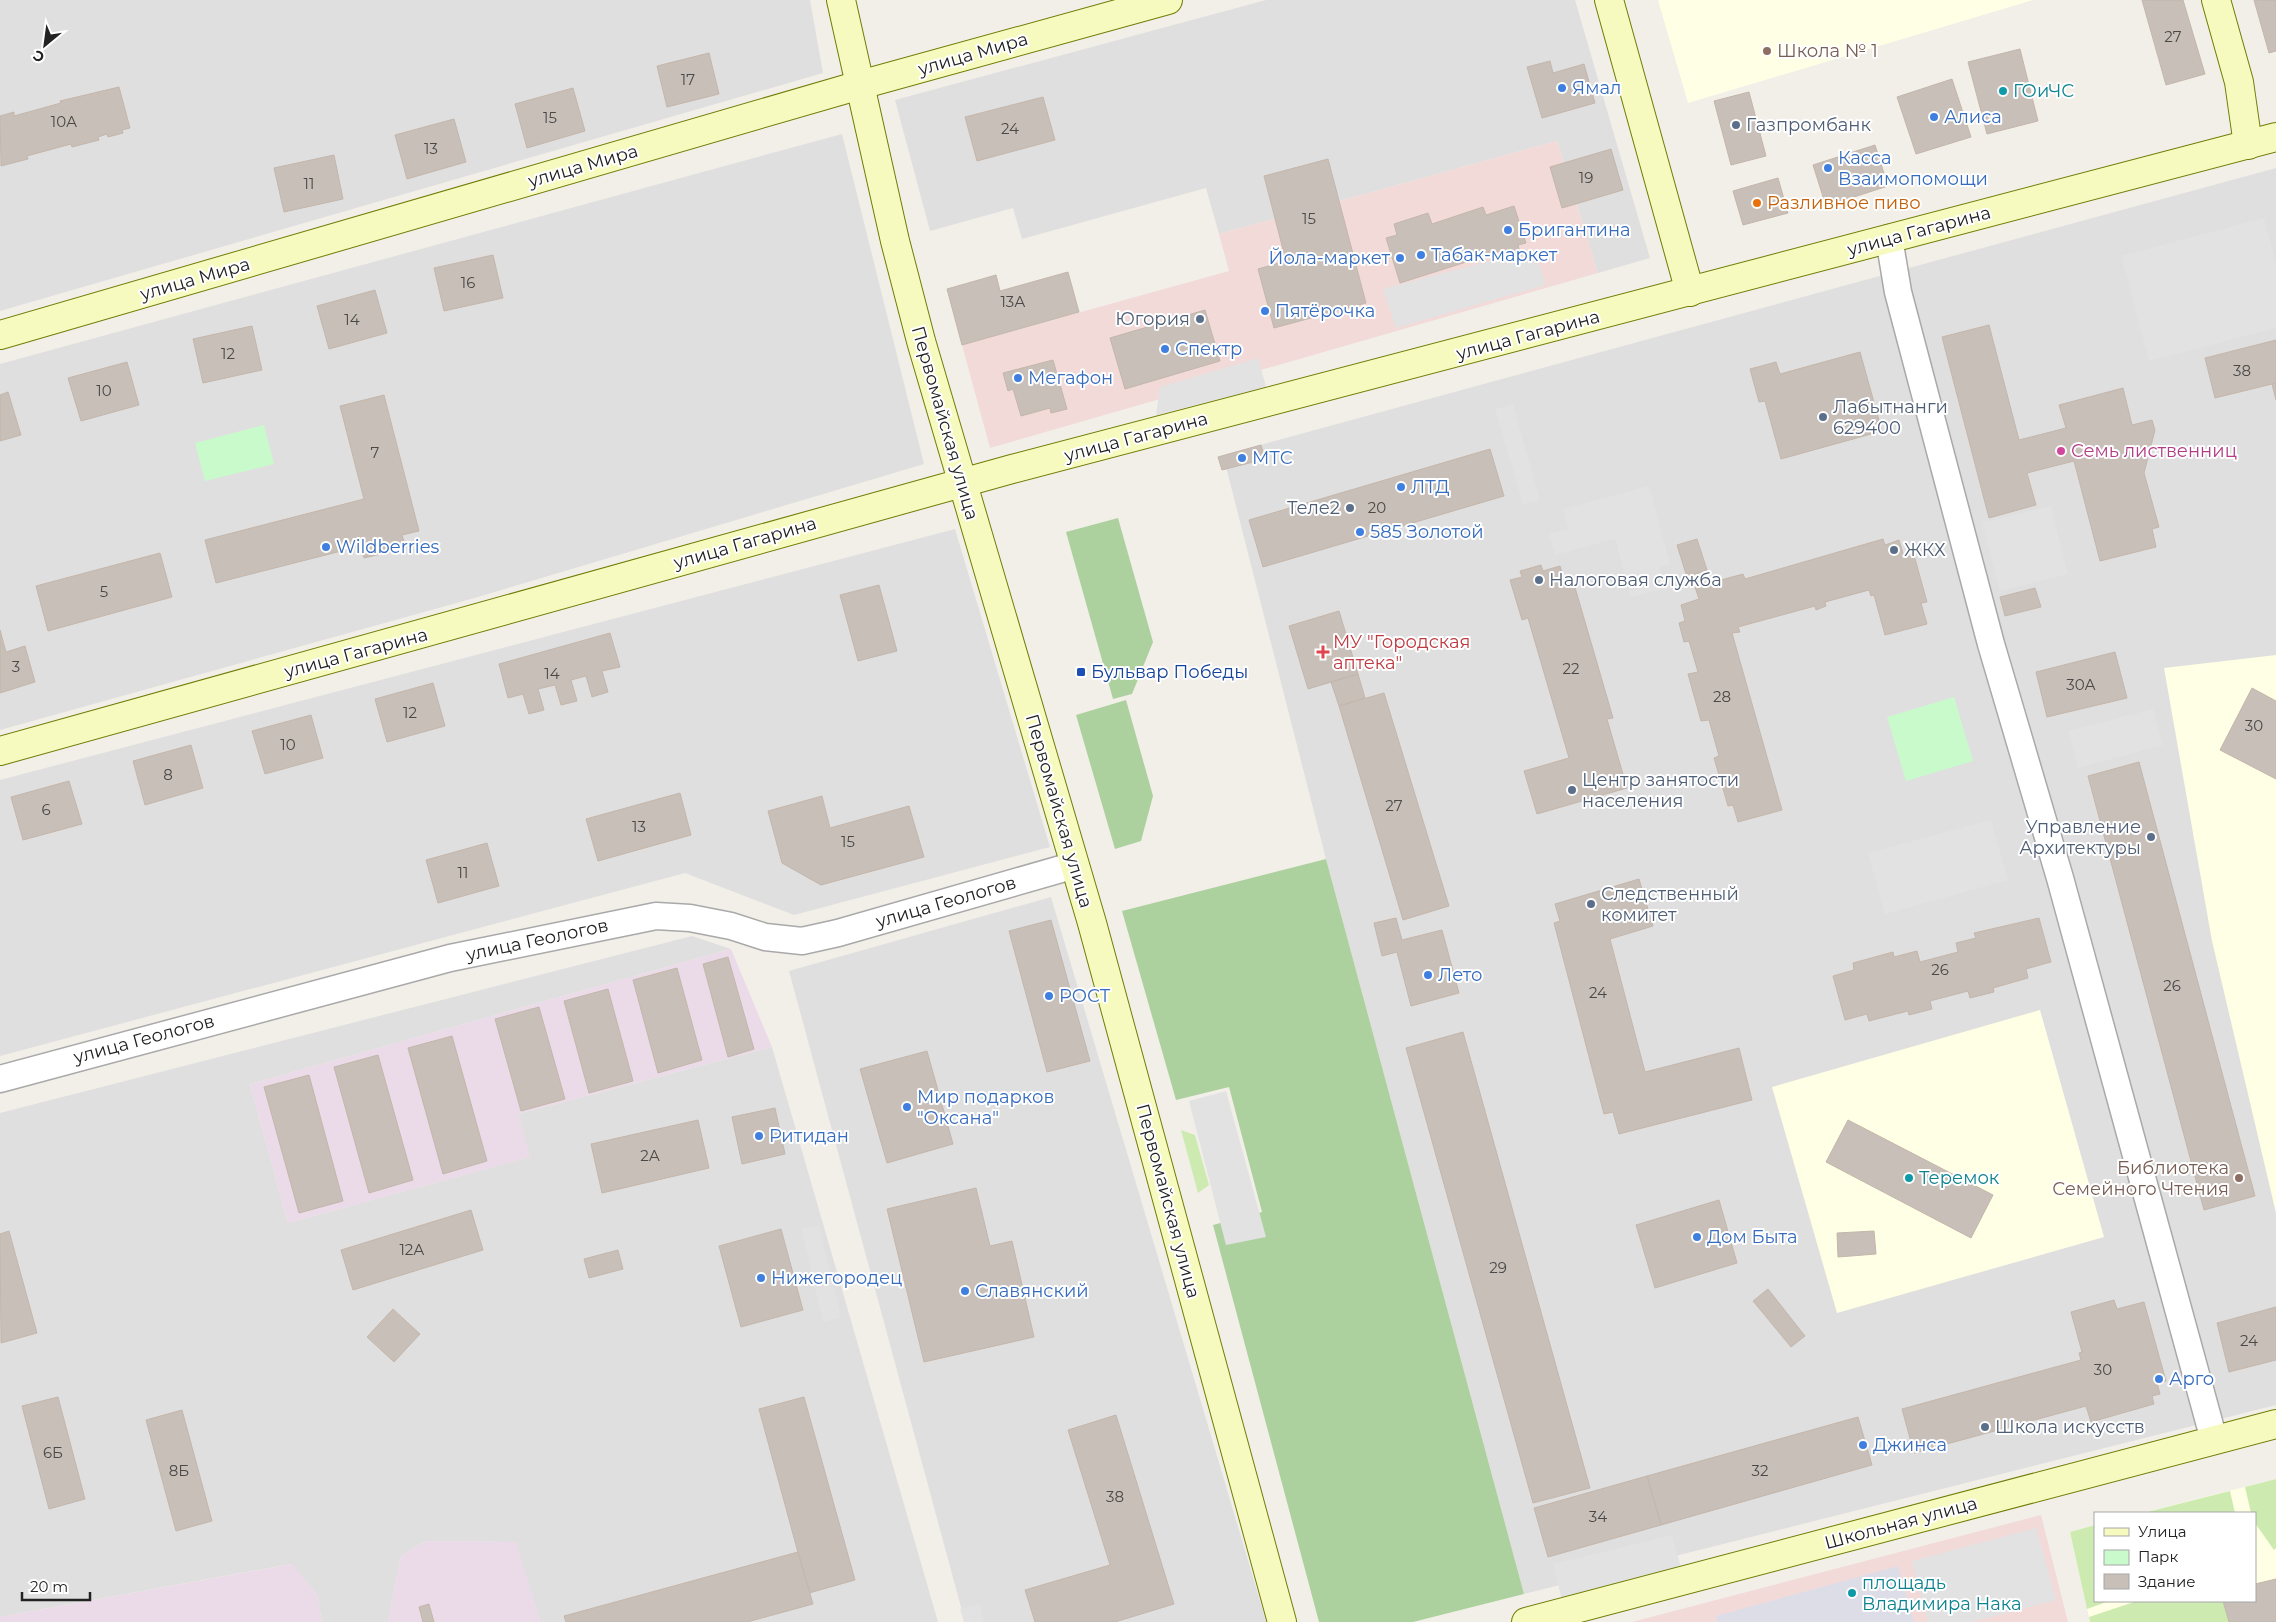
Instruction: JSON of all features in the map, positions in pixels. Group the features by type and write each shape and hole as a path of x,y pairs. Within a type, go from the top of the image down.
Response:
{"street":[{"name":"Первомайская улица","path":"841,0 895,242 962,483 1075,865 1282,1622"},
{"name":"улица Мира","path":"0,335 860,85 1168,0"},
{"path":"1609,0 1690,292"},
{"path":"2216,0 2239,82 2248,145"},
{"name":"улица Гагарина","path":"0,751 962,483 2276,137"},
{"path":"1889,238 1898,292 1991,644 2060,878 2214,1440"},
{"name":"улица Геологов","path":"0,1078 450,958 578,930 656,916 690,918 731,926 765,937 802,941 913,912 1075,865"},
{"name":"Школьная улица","path":"1526,1622 2276,1424"}],"shaded area":[{"path":"0,0 810,0 823,73 0,311"},
{"path":"1266,0 1575,0 1650,258 1598,273 1557,141 1219,234 1206,188 1022,239 1013,208 930,231 895,100"},
{"name":"Школа № 1","path":"1658,0 2033,0 1688,103"},
{"path":"842,134 924,464 471,599 0,730 0,364"},
{"path":"1557,141 1598,273 990,448 962,345 1229,271 1219,234"},
{"path":"2276,168 2276,1405 1524,1594 1326,859 1223,455"},
{"path":"2264,218 2276,265 2276,328 2149,361 2121,256"},
{"path":"1535,249 1545,285 1396,328 1383,289"},
{"path":"1258,358 1266,387 1156,415 1160,387"},
{"path":"1513,404 1540,500 1523,504 1495,409"},
{"path":"1649,486 1670,564 1659,567 1664,589 1631,597 1615,539 1555,555 1549,534 1568,529 1563,509"},
{"path":"2051,506 2068,574 2000,591 1982,523"},
{"path":"955,529 1050,847 794,915 685,873 0,1056 0,780"},
{"path":"2276,655 2276,1213 2212,941 2164,668"},
{"path":"2153,709 2163,745 2078,768 2068,731"},
{"path":"1991,820 2008,880 1885,914 1868,853"},
{"path":"1051,897 1266,1622 965,1622 789,971"},
{"path":"692,936 731,949 250,1084 288,1223 529,1157 518,1114 772,1047 938,1622 540,1622 515,1542 426,1541 401,1556 388,1622 322,1622 317,1595 291,1564 0,1617 0,1113"},
{"path":"731,949 772,1047 518,1114 530,1157 288,1223 250,1084"},
{"path":"2040,1010 2104,1237 1837,1313 1772,1087"},
{"path":"1226,1091 1266,1237 1226,1245 1189,1101"},
{"path":"819,1225 841,1318 823,1322 801,1229"},
{"path":"2276,1479 2276,1622 2090,1622 2070,1532 2094,1525 2094,1602 2256,1602 2256,1512 2146,1512"},
{"path":"2041,1515 2068,1622 1632,1622"},
{"path":"2036,1528 2056,1600 1972,1622 1928,1622 1912,1561"},
{"path":"1672,1535 1682,1571 1562,1600 1553,1564"},
{"path":"426,1541 516,1542 540,1622 388,1622 401,1556"},
{"path":"292,1564 317,1595 322,1622 0,1622 0,1617"},
{"name":"площадь Владимира Нака","path":"1898,1566 1914,1622 1717,1622 1716,1616"},
{"path":"980,1604 984,1622 964,1622 960,1609"}],"green space":[{"path":"264,425 274,464 205,481 195,443"},
{"path":"1118,518 1153,642 1132,694 1113,699 1066,532"},
{"path":"1954,697 1973,761 1906,781 1887,717"},
{"path":"1126,700 1153,796 1141,841 1115,849 1076,715"},
{"path":"1326,859 1524,1594 1413,1622 1319,1622 1213,1225 1262,1212 1229,1087 1176,1100 1122,911"},
{"path":"1181,1130 1195,1135 1209,1185 1198,1193"},
{"path":"2276,1479 2276,1548 2274,1550 2256,1524 2256,1512 2251,1512 2245,1487"},
{"path":"2230,1491 2235,1512 2147,1512"},
{"path":"2094,1525 2094,1602 2106,1602 2087,1609 2070,1532"},
{"path":"2134,1602 2223,1602 2229,1622 2090,1622 2089,1617"}],"building":[{"path":"2142,0 2183,0 2205,74 2166,85"},
{"path":"2254,0 2276,0 2276,51 2269,53"},
{"name":"ГОиЧС","path":"2020,49 2038,121 1987,134 1968,62"},
{"path":"709,53 719,94 667,107 657,66"},
{"name":"Ямал","path":"1550,61 1553,73 1584,64 1595,103 1542,118 1527,67"},
{"name":"Алиса","path":"1952,79 1971,137 1916,154 1897,97"},
{"path":"119,87 130,128 122,130 123,133 108,137 107,134 98,137 99,140 72,147 71,144 27,156 28,159 1,166 0,116 14,112 14,116 61,103 60,101"},
{"path":"573,88 585,131 527,148 515,104"},
{"path":"1749,92 1766,156 1731,165 1714,101"},
{"path":"1043,97 1055,140 977,161 965,117"},
{"path":"454,119 466,162 407,179 395,135"},
{"path":"1875,145 1888,186 1826,206 1813,165"},
{"path":"1611,149 1623,190 1562,208 1550,167"},
{"path":"334,155 343,199 284,212 274,168"},
{"path":"1328,159 1366,303 1274,328 1258,269 1286,261 1264,176"},
{"path":"1778,178 1788,213 1743,225 1733,191"},
{"path":"1514,206 1526,243 1518,245 1521,256 1508,260 1504,250 1400,283 1386,238 1397,235 1394,224 1428,213 1432,224 1483,207 1486,215"},
{"path":"493,255 503,298 444,311 434,268"},
{"path":"1068,272 1079,312 962,345 947,289 996,275 1000,291"},
{"path":"375,290 387,333 329,349 317,306"},
{"name":"Спектр","path":"1205,310 1220,361 1125,389 1110,338"},
{"name":"Семь лиственниц","path":"1989,325 2019,440 2066,428 2059,405 2123,388 2132,425 2152,420 2155,430 2144,473 2159,527 2152,529 2156,547 2100,561 2074,461 2027,473 2036,505 1989,518 1942,337"},
{"path":"252,326 262,370 203,383 193,339"},
{"path":"2276,340 2276,383 2215,398 2205,358"},
{"name":"Лабытнанги 629400","path":"1860,352 1882,431 1781,459 1765,401 1759,402 1750,369 1776,362 1780,374"},
{"path":"1053,360 1067,409 1051,413 1050,408 1021,416 1013,389 1008,391 1003,373"},
{"path":"127,362 139,405 81,421 68,378"},
{"path":"2276,383 2276,400 2272,384"},
{"path":"8,392 21,435 0,441 0,395"},
{"path":"384,395 419,531 402,535 406,548 364,558 361,546 216,583 205,540 364,499 340,406"},
{"name":"МТС","path":"1261,445 1265,459 1222,470 1218,457"},
{"path":"1490,449 1504,496 1263,567 1249,520"},
{"path":"1697,539 1707,570 1687,577 1677,545"},
{"path":"1883,539 1885,545 1899,540 1904,557 1914,555 1927,602 1921,603 1927,624 1885,635 1874,595 1871,596 1869,590 1825,602 1826,606 1816,610 1815,606 1738,627 1740,632 1732,633 1782,810 1738,822 1733,805 1728,806 1714,758 1719,756 1709,720 1701,721 1688,674 1698,672 1689,641 1684,642 1679,623 1685,621 1681,605 1699,599 1695,587 1743,574 1745,579"},
{"path":"160,553 172,597 48,631 36,586"},
{"path":"1541,565 1543,571 1560,566 1566,586 1574,584 1613,718 1607,719 1627,788 1537,814 1524,771 1569,758 1528,618 1522,620 1510,580 1522,577 1520,571"},
{"path":"879,585 897,651 858,661 840,595"},
{"path":"2035,588 2041,607 2005,616 2000,597"},
{"path":"1339,611 1358,674 1308,689 1289,626"},
{"path":"0,630 6,652 25,646 35,682 0,693"},
{"path":"610,633 620,667 602,671 608,692 592,697 586,676 571,680 577,701 561,705 555,685 538,689 544,710 529,714 523,694 508,698 499,664"},
{"path":"2115,652 2127,698 2047,717 2036,672"},
{"path":"1358,674 1365,698 1339,706 1331,682"},
{"path":"433,683 445,726 387,742 375,699"},
{"path":"2252,688 2276,701 2276,779 2220,750"},
{"path":"1384,693 1449,906 1403,920 1339,706"},
{"path":"311,715 323,758 265,774 252,731"},
{"path":"191,745 203,788 145,805 133,761"},
{"path":"2139,762 2255,1196 2204,1210 2088,776"},
{"path":"69,781 82,824 23,840 11,797"},
{"path":"680,793 691,835 598,861 586,819"},
{"path":"822,796 830,828 909,806 924,857 821,885 782,863 768,811"},
{"path":"487,843 499,886 438,903 426,860"},
{"path":"1639,879 1653,926 1610,939 1645,1072 1739,1048 1752,1100 1619,1134 1613,1112 1604,1114 1554,923 1560,921 1555,904"},
{"name":"Лето","path":"1396,918 1402,940 1442,930 1459,993 1411,1006 1397,952 1382,956 1374,923"},
{"path":"2039,918 2051,962 2026,969 2028,978 1993,988 1994,992 1970,998 1968,991 1930,1001 1932,1009 1909,1015 1908,1011 1869,1021 1867,1014 1845,1020 1833,976 1854,970 1853,963 1893,952 1894,957 1917,951 1920,962 1958,952 1956,943 1976,938 1974,933"},
{"name":"РОСТ","path":"1051,920 1090,1061 1047,1072 1009,931"},
{"path":"728,957 754,1049 728,1057 703,964"},
{"path":"677,968 702,1060 658,1073 633,980"},
{"path":"608,989 633,1081 589,1093 564,1001"},
{"path":"539,1007 565,1099 521,1111 495,1019"},
{"path":"1463,1032 1590,1488 1533,1503 1406,1048"},
{"path":"452,1036 487,1161 443,1174 408,1048"},
{"name":"Мир подарков \"Оксана\"","path":"927,1051 953,1144 887,1163 860,1069"},
{"path":"378,1055 413,1180 369,1193 334,1067"},
{"path":"309,1075 343,1201 299,1213 264,1087"},
{"name":"Ритидан","path":"775,1108 785,1154 742,1164 732,1117"},
{"path":"698,1120 709,1168 602,1193 591,1144"},
{"name":"Теремок","path":"1848,1120 1993,1195 1971,1238 1826,1162"},
{"name":"Славянский","path":"976,1188 990,1246 1012,1241 1034,1337 924,1362 887,1209"},
{"path":"1719,1200 1737,1263 1655,1288 1636,1225"},
{"path":"471,1210 483,1250 353,1290 341,1250"},
{"name":"Нижегородец","path":"781,1229 803,1310 741,1327 719,1246"},
{"path":"9,1231 37,1333 1,1343 0,1234"},
{"path":"1874,1231 1876,1254 1838,1257 1837,1233"},
{"path":"618,1250 623,1269 589,1278 584,1259"},
{"path":"1768,1289 1805,1336 1791,1347 1753,1301"},
{"path":"2114,1300 2117,1309 2144,1302 2166,1381 2157,1383 2160,1394 2152,1396 2154,1404 2091,1422 2086,1406 1914,1453 1902,1409 2081,1360 2079,1353 2082,1352 2071,1312"},
{"path":"2276,1307 2276,1360 2229,1372 2217,1323"},
{"path":"393,1309 420,1334 394,1362 367,1337"},
{"path":"58,1397 85,1499 49,1509 22,1406"},
{"path":"804,1397 855,1580 809,1593 759,1409"},
{"path":"182,1410 212,1521 176,1531 146,1420"},
{"path":"1116,1415 1174,1604 1115,1622 1035,1622 1025,1590 1110,1565 1068,1430"},
{"path":"1858,1417 1872,1465 1661,1525 1647,1476"},
{"path":"1647,1476 1661,1525 1548,1557 1534,1508"},
{"path":"798,1552 813,1604 747,1622 566,1622 564,1616"},
{"path":"2276,1579 2276,1622 2229,1622 2223,1602 2256,1602 2256,1584"},
{"path":"429,1604 434,1622 423,1622 419,1607"}],"place":[{"name":"Школа № 1","path":"1767,51"},
{"name":"Ямал","path":"1562,88"},
{"name":"ГОиЧС","path":"2003,91"},
{"name":"Алиса","path":"1934,117"},
{"name":"Газпромбанк","path":"1736,125"},
{"name":"Касса Взаимопомощи","path":"1828,168"},
{"name":"Разливное пиво","path":"1757,203"},
{"name":"Бригантина","path":"1508,230"},
{"name":"Табак-маркет","path":"1421,255"},
{"name":"Йола-маркет","path":"1400,258"},
{"name":"Пятёрочка","path":"1265,311"},
{"name":"Югория","path":"1200,319"},
{"name":"Спектр","path":"1165,349"},
{"name":"Мегафон","path":"1018,378"},
{"name":"Лабытнанги 629400","path":"1823,417"},
{"name":"Семь лиственниц","path":"2061,451"},
{"name":"МТС","path":"1242,458"},
{"name":"ЛТД","path":"1401,487"},
{"name":"Теле2","path":"1350,508"},
{"name":"585 Золотой","path":"1360,532"},
{"name":"Wildberries","path":"326,547"},
{"name":"ЖКХ","path":"1894,550"},
{"name":"Налоговая служба","path":"1539,580"},
{"name":"МУ \"Городская аптека\"","path":"1323,652"},
{"name":"Бульвар Победы","path":"1081,672"},
{"name":"Центр занятости населения","path":"1572,790"},
{"name":"Управление Архитектуры","path":"2151,837"},
{"name":"Следственный комитет","path":"1591,904"},
{"name":"Лето","path":"1428,975"},
{"name":"РОСТ","path":"1049,996"},
{"name":"Мир подарков \"Оксана\"","path":"907,1107"},
{"name":"Ритидан","path":"759,1136"},
{"name":"Теремок","path":"1909,1178"},
{"name":"Библиотека Семейного Чтения","path":"2239,1178"},
{"name":"Дом Быта","path":"1697,1237"},
{"name":"Нижегородец","path":"761,1278"},
{"name":"Славянский","path":"965,1291"},
{"name":"Арго","path":"2159,1379"},
{"name":"Школа искусств","path":"1985,1427"},
{"name":"Джинса","path":"1863,1445"},
{"name":"площадь Владимира Нака","path":"1852,1593"}]}
